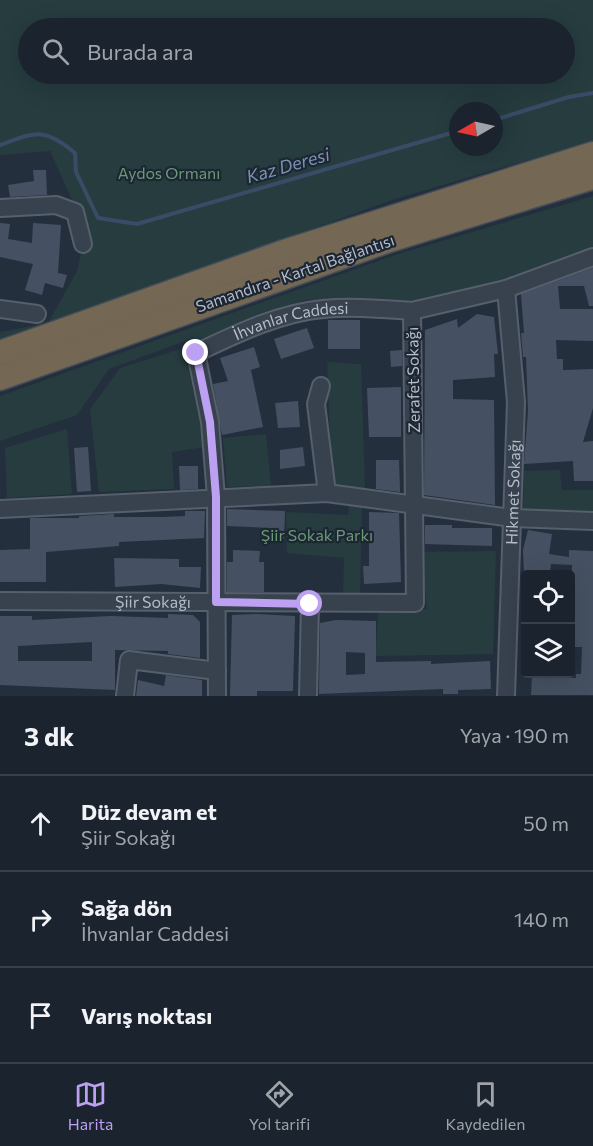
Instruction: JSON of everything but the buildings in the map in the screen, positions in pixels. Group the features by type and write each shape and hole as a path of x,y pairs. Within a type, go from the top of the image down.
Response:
{"highway":[{"name":"Samandıra - Kartal Bağlantısı","path":"0,353 284,252 593,154"},
{"name":"Samandıra - Kartal Bağlantısı","path":"0,378 378,244 593,177"}],"street":[{"path":"0,208 56,205 75,212 83,244"},
{"name":"Zerafet Sokağı","path":"415,603 412,311 506,289 593,257"},
{"name":"Hikmet Sokağı","path":"506,289 516,402 506,696"},
{"name":"İhvanlar Caddesi","path":"217,696 216,497 210,422 196,353 274,320 321,309 362,308 412,311"},
{"path":"0,309 37,314"},
{"path":"321,386 316,404 327,493"},
{"path":"0,509 327,493 512,518 593,521"},
{"name":"Şiir Sokağı","path":"0,602 415,603"},
{"path":"308,696 310,604"},
{"path":"125,696 129,660 217,670"}],"green space":[{"name":"Aydos Ormanı","path":"0,0 593,0 593,141 395,199 0,341 0,332 48,323 77,271 86,231 50,151 0,155"},
{"path":"593,196 593,254 535,275 414,305 373,299 305,300 191,350 193,338 109,369 77,415 0,441 0,396 395,255"},
{"path":"184,348 205,447 172,452 174,489 99,492 90,409 120,368"},
{"path":"327,362 361,364 365,488 332,488"},
{"path":"67,429 72,494 7,498 5,448"},
{"path":"266,434 271,486 227,487 223,438"},
{"path":"560,470 562,490 593,490 593,515 523,513 524,471"},
{"name":"Şiir Sokak Parkı","path":"349,505 362,506 360,598 343,598 344,558 287,553 286,512 348,515"},
{"path":"496,551 493,654 376,656 378,610 427,609 421,552"}],"waterway":[{"name":"Kaz Deresi","path":"503,117 569,97 593,93"},
{"name":"Kaz Deresi","path":"0,145 39,134 55,139 75,153 76,172 98,218 137,224 449,134"}],"route":[{"path":"196,353 210,422 216,497 216,602 310,604"}]}
